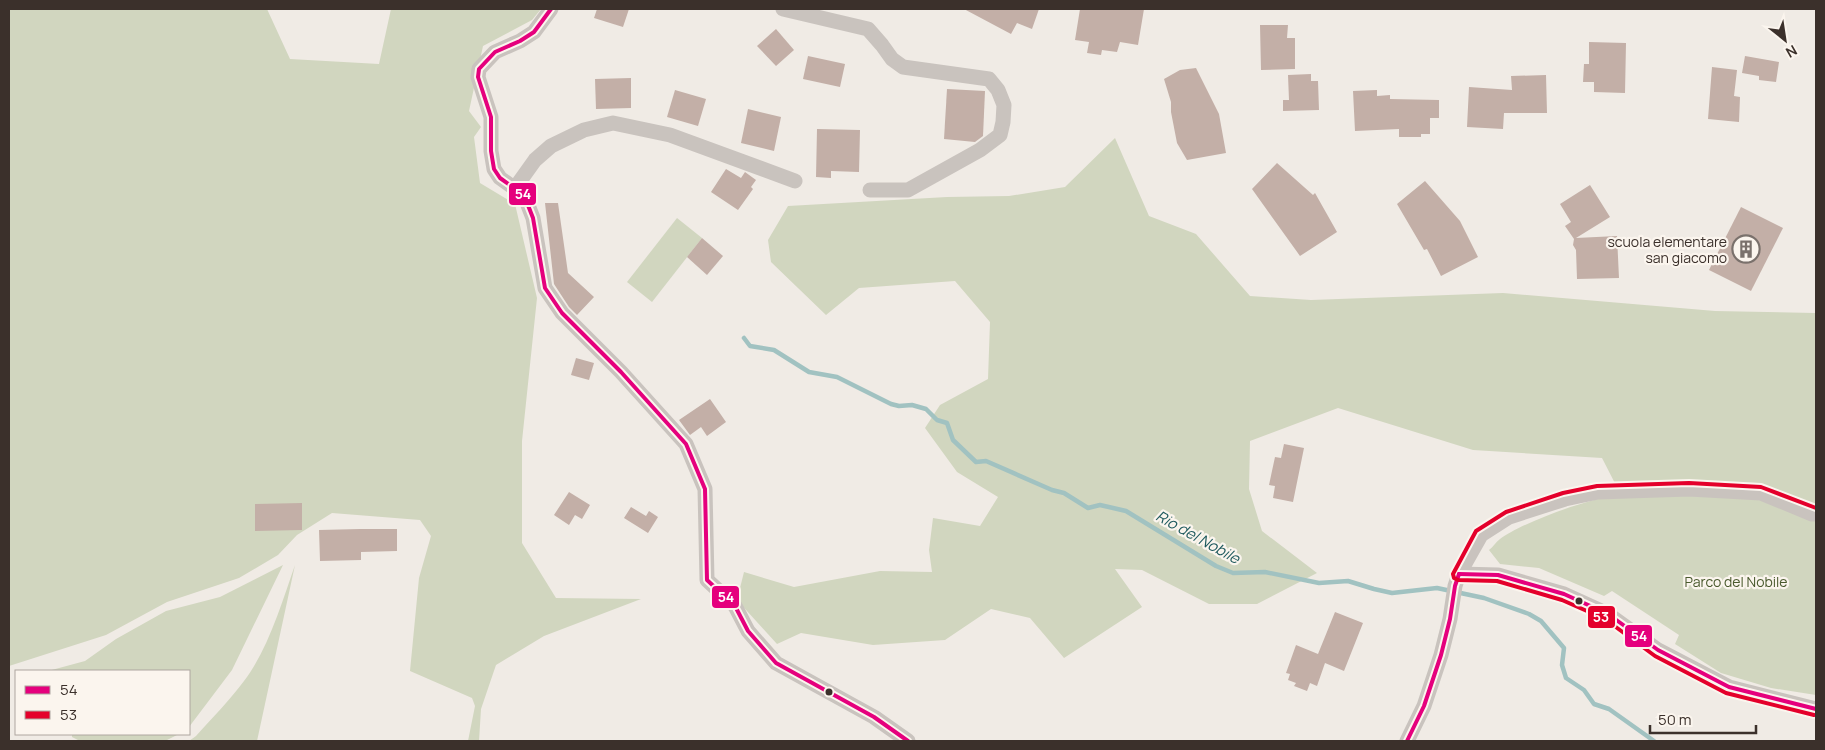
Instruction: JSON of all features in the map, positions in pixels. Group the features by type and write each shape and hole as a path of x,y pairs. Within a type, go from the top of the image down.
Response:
{"street":[{"path":"551,9 534,32 520,41 495,52 479,69 478,78 491,117 491,150 494,169 500,178 524,195 533,218 545,288 562,313 621,372 686,444 705,489 707,580 735,606 748,631 776,663 874,717 908,741"},
{"path":"783,9 868,30 892,59 904,67 989,79 998,90 1004,105 1000,135 980,150 908,190 870,190"},
{"path":"515,188 535,160 551,146 584,130 612,123 670,135 795,181"},
{"path":"1407,741 1424,706 1441,655 1455,586 1481,535 1509,517 1565,499 1598,492 1689,489 1761,493 1816,514"},
{"path":"1455,586 1498,574 1564,594 1608,614 1658,650 1729,687 1816,708"}],"green space":[{"path":"9,9 267,9 290,59 379,64 391,9 541,9 532,20 483,46 469,111 481,127 474,137 480,183 515,204 537,298 522,441 522,543 556,598 641,599 544,636 496,665 481,709 479,741 468,741 475,706 472,698 410,671 419,578 431,536 420,520 332,513 297,535 278,555 239,578 167,602 106,635 9,666"},
{"name":"Parco del Nobile","path":"1115,138 1149,216 1196,234 1250,296 1311,300 1503,293 1715,311 1815,313 1816,695 1771,688 1721,673 1675,644 1679,635 1612,591 1604,596 1539,568 1500,564 1489,550 1500,539 1511,532 1558,511 1593,500 1621,495 1602,458 1473,450 1338,408 1250,441 1249,489 1262,531 1317,573 1257,604 1209,604 1142,570 1115,569 1142,607 1064,658 1030,618 991,609 945,640 873,645 801,633 777,644 737,600 744,572 794,587 880,571 932,572 929,550 933,518 980,526 998,497 957,472 925,428 940,405 988,379 990,322 955,281 859,288 826,315 771,262 768,240 788,206 947,197 1009,196 1065,187"},
{"path":"677,218 702,238 652,302 627,282"},
{"path":"283,565 232,670 190,726 190,670 52,670 85,661 116,639 166,611 220,597"},
{"path":"295,565 257,741 189,741 196,736 227,702 253,669 274,625"},
{"path":"72,735 177,735 165,741 80,741 72,737"}],"building":[{"path":"597,9 629,9 623,27 594,18"},
{"path":"964,9 1039,9 1032,29 1017,23 1011,34"},
{"path":"1080,9 1144,9 1138,45 1120,42 1117,52 1102,50 1101,55 1087,53 1089,42 1075,40"},
{"path":"1260,25 1288,25 1287,38 1295,38 1295,69 1261,70"},
{"path":"776,29 794,50 776,66 757,46"},
{"path":"1589,42 1626,43 1625,93 1594,92 1594,82 1583,82 1584,64 1589,64"},
{"path":"808,56 845,64 840,87 803,79"},
{"path":"1745,56 1779,62 1776,82 1759,80 1759,76 1742,73"},
{"path":"1712,67 1737,70 1734,96 1740,97 1739,122 1708,119"},
{"path":"1196,68 1219,114 1226,153 1187,160 1177,143 1171,102 1164,79 1180,70"},
{"path":"1311,74 1311,81 1318,81 1319,110 1283,111 1283,100 1289,100 1288,75"},
{"path":"1546,75 1547,113 1504,113 1503,129 1467,127 1469,87 1512,90 1511,76"},
{"path":"631,78 631,108 596,109 595,79"},
{"path":"947,89 985,91 983,136 975,142 944,139"},
{"path":"675,90 706,99 698,126 667,117"},
{"path":"1377,90 1377,96 1390,95 1390,99 1439,100 1439,118 1430,118 1430,134 1421,134 1421,137 1399,137 1399,129 1355,131 1353,91"},
{"path":"748,109 781,117 774,151 741,143"},
{"path":"817,129 860,130 859,172 831,171 831,178 816,177"},
{"path":"1277,163 1313,195 1315,193 1337,232 1300,256 1252,189"},
{"path":"726,169 741,178 745,172 756,180 751,187 753,189 738,210 711,192"},
{"path":"1425,181 1460,221 1478,257 1441,276 1427,249 1424,250 1397,204"},
{"path":"1590,185 1610,217 1576,238 1617,236 1619,278 1577,279 1574,239 1565,226 1571,222 1560,204"},
{"path":"545,203 558,203 568,273 594,297 577,315 569,307 554,284"},
{"name":"scuola elementare san giacomo","path":"1741,207 1783,228 1751,291 1709,270"},
{"path":"702,238 723,256 707,275 687,257"},
{"path":"576,358 594,363 589,380 571,375"},
{"path":"710,399 726,422 707,436 701,427 690,435 679,420"},
{"path":"1284,444 1304,448 1293,502 1273,498 1275,486 1269,485 1275,457 1281,458"},
{"path":"569,492 590,505 582,519 575,515 569,525 554,515"},
{"path":"302,503 302,530 255,531 255,504"},
{"path":"631,507 646,516 649,511 658,517 648,533 624,518"},
{"path":"397,529 397,551 361,552 361,560 320,561 319,530"},
{"path":"1335,612 1363,623 1344,671 1325,663 1317,686 1310,683 1307,691 1294,686 1296,683 1288,680 1290,674 1286,673 1296,645 1318,654"}],"waterway":[{"name":"Rio del Nobile","path":"744,338 750,346 774,350 809,372 837,377 891,404 899,406 912,405 926,409 937,420 947,423 953,440 976,462 986,461 1052,490 1064,493 1088,508 1100,505 1126,511 1216,566 1233,573 1265,572 1319,583 1348,581 1392,593 1437,588 1484,598 1529,614 1541,621 1564,648 1562,665 1566,678 1584,690 1594,704 1609,709 1654,741"}],"transit line":[{"name":"54","path":"551,9 534,32 520,41 495,52 479,69 478,77 491,117 491,151 494,169 500,178 524,195 533,218 545,288 562,313 621,372 686,444 705,489 707,580 735,606 748,631 776,663 874,717 908,741"},
{"name":"53","path":"1814,715 1726,693 1655,656 1605,619 1562,600 1497,581 1458,580 1454,578 1453,574 1476,531 1506,512 1563,493 1597,486 1689,483 1761,487 1816,508"},
{"name":"54","path":"1459,574 1498,575 1564,594 1608,614 1658,650 1729,687 1816,709"},
{"name":"54","path":"1407,741 1424,706 1441,655 1459,574"}],"place":[{"name":"scuola elementare san giacomo","path":"1746,249"}]}
